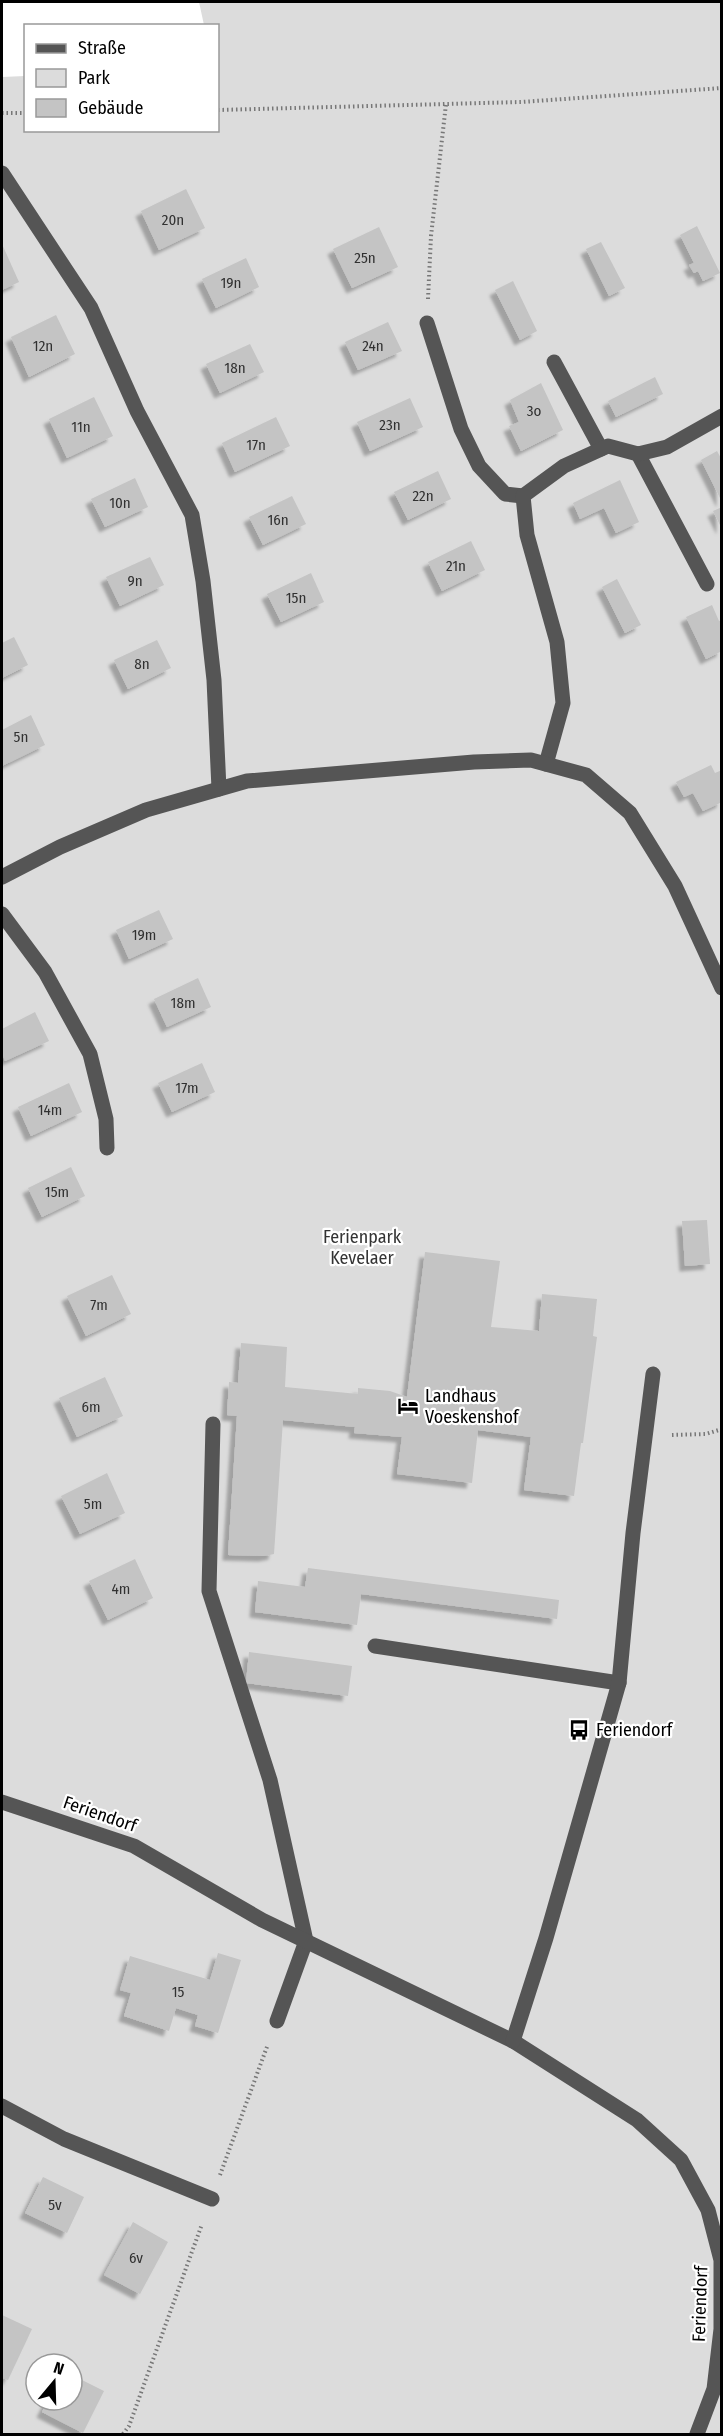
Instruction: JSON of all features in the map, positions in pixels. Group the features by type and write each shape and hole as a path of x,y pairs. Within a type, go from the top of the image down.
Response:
{"lane":[{"path":"2,173 91,308 137,411 192,515 203,581 214,680 219,789"},
{"path":"427,323 461,429 479,466 505,495 524,496 564,466 609,446 638,454 667,447 722,416"},
{"path":"554,362 601,449"},
{"path":"638,454 707,584"},
{"path":"524,496 526,535 557,642 563,703 546,764"},
{"path":"2,877 60,847 146,810 247,781 474,762 531,760 586,776 630,813 675,886 722,988"},
{"path":"2,914 45,972 90,1054 106,1119 107,1148"},
{"path":"513,2041 546,1938 619,1683 653,1374"},
{"path":"213,1424 209,1591 270,1780 306,1941 277,2021"},
{"path":"375,1646 619,1683"},
{"name":"Feriendorf","path":"2,1802 134,1846 262,1920 513,2041 637,2120 681,2160 708,2210 722,2260 720,2329 714,2389 697,2434"},
{"path":"2,2106 64,2139 212,2199"}],"path":[{"path":"219,110 521,102 722,88"},
{"path":"427,323 431,236 446,104"},
{"path":"2,113 24,113"},
{"path":"645,1436 706,1434 722,1429"},
{"path":"123,2434 129,2426 277,2021"}],"green space":[{"name":"Ferienpark Kevelaer","path":"199,2 721,2 721,2434 2,2434 2,77 24,76 24,132 219,132 219,24 204,24"}],"building":[{"path":"186,189 205,228 159,250 141,211"},
{"path":"697,226 720,273 703,281 698,271 694,273 689,265 694,263 680,235"},
{"path":"379,227 398,267 352,288 333,249"},
{"path":"601,242 625,288 609,296 586,249"},
{"path":"2,244 19,282 2,290"},
{"path":"246,258 259,287 216,308 202,279"},
{"path":"513,281 537,331 520,340 495,290"},
{"path":"56,315 75,354 29,377 11,337"},
{"path":"388,322 402,351 358,370 345,342"},
{"path":"250,344 264,372 220,393 206,364"},
{"path":"655,377 663,394 616,417 608,401"},
{"path":"541,383 563,430 521,451 509,426 519,422 510,400"},
{"path":"94,397 113,436 67,458 49,419"},
{"path":"410,398 423,427 370,451 357,422"},
{"path":"276,417 290,446 235,472 222,443"},
{"path":"717,451 722,460 722,502 701,460"},
{"path":"438,471 451,499 408,520 394,492"},
{"path":"135,478 148,507 105,527 91,499"},
{"path":"620,480 639,522 616,533 604,508 580,519 573,503"},
{"path":"292,496 306,524 263,545 249,517"},
{"path":"722,507 722,529 713,511"},
{"path":"471,541 485,570 442,591 428,562"},
{"path":"150,557 164,585 120,606 106,577"},
{"path":"311,573 324,602 281,622 267,594"},
{"path":"617,579 641,625 625,633 602,587"},
{"path":"712,605 719,621 722,620 722,651 706,659 686,617"},
{"path":"14,637 28,665 2,678 2,643"},
{"path":"157,640 171,668 128,689 114,660"},
{"path":"31,715 45,745 2,766 2,730"},
{"path":"711,765 715,773 722,770 722,802 703,811 693,793 684,797 676,782"},
{"path":"159,910 173,939 129,959 116,930"},
{"path":"198,978 211,1007 167,1027 154,999"},
{"path":"35,1012 49,1041 5,1061 2,1053 2,1029"},
{"path":"202,1063 215,1092 172,1112 158,1083"},
{"path":"69,1083 82,1112 31,1136 18,1107"},
{"path":"71,1167 85,1196 42,1217 28,1188"},
{"path":"707,1220 710,1264 685,1266 682,1221"},
{"name":"Landhaus Voeskenshof","path":"425,1252 500,1261 491,1327 539,1331 542,1294 597,1299 593,1336 597,1337 574,1496 524,1490 531,1437 478,1430 472,1483 397,1474 402,1437 354,1433 355,1427 283,1420 274,1554 228,1555 237,1416 227,1415 229,1382 238,1383 241,1343 287,1347 285,1387 358,1394 358,1388 390,1391 407,1397"},
{"path":"112,1275 131,1314 86,1336 67,1296"},
{"path":"105,1377 123,1416 77,1437 59,1398"},
{"path":"107,1473 125,1513 80,1534 61,1496"},
{"path":"135,1559 153,1598 108,1620 89,1581"},
{"path":"308,1568 559,1600 557,1619 361,1594 357,1625 255,1612 258,1581 305,1587"},
{"path":"249,1652 352,1666 348,1696 246,1683"},
{"path":"218,1953 241,1960 218,2033 195,2026 198,2015 176,2008 169,2031 124,2016 131,1993 120,1990 130,1956 210,1980"},
{"path":"43,2177 84,2197 67,2233 25,2213"},
{"path":"133,2222 168,2242 140,2294 104,2275"},
{"path":"2,2315 32,2329 8,2380 2,2378"},
{"path":"84,2381 104,2391 83,2433 42,2412 84,2412"}],"place":[{"name":"Landhaus Voeskenshof","path":"408,1406"},
{"name":"Feriendorf","path":"579,1730"}]}
